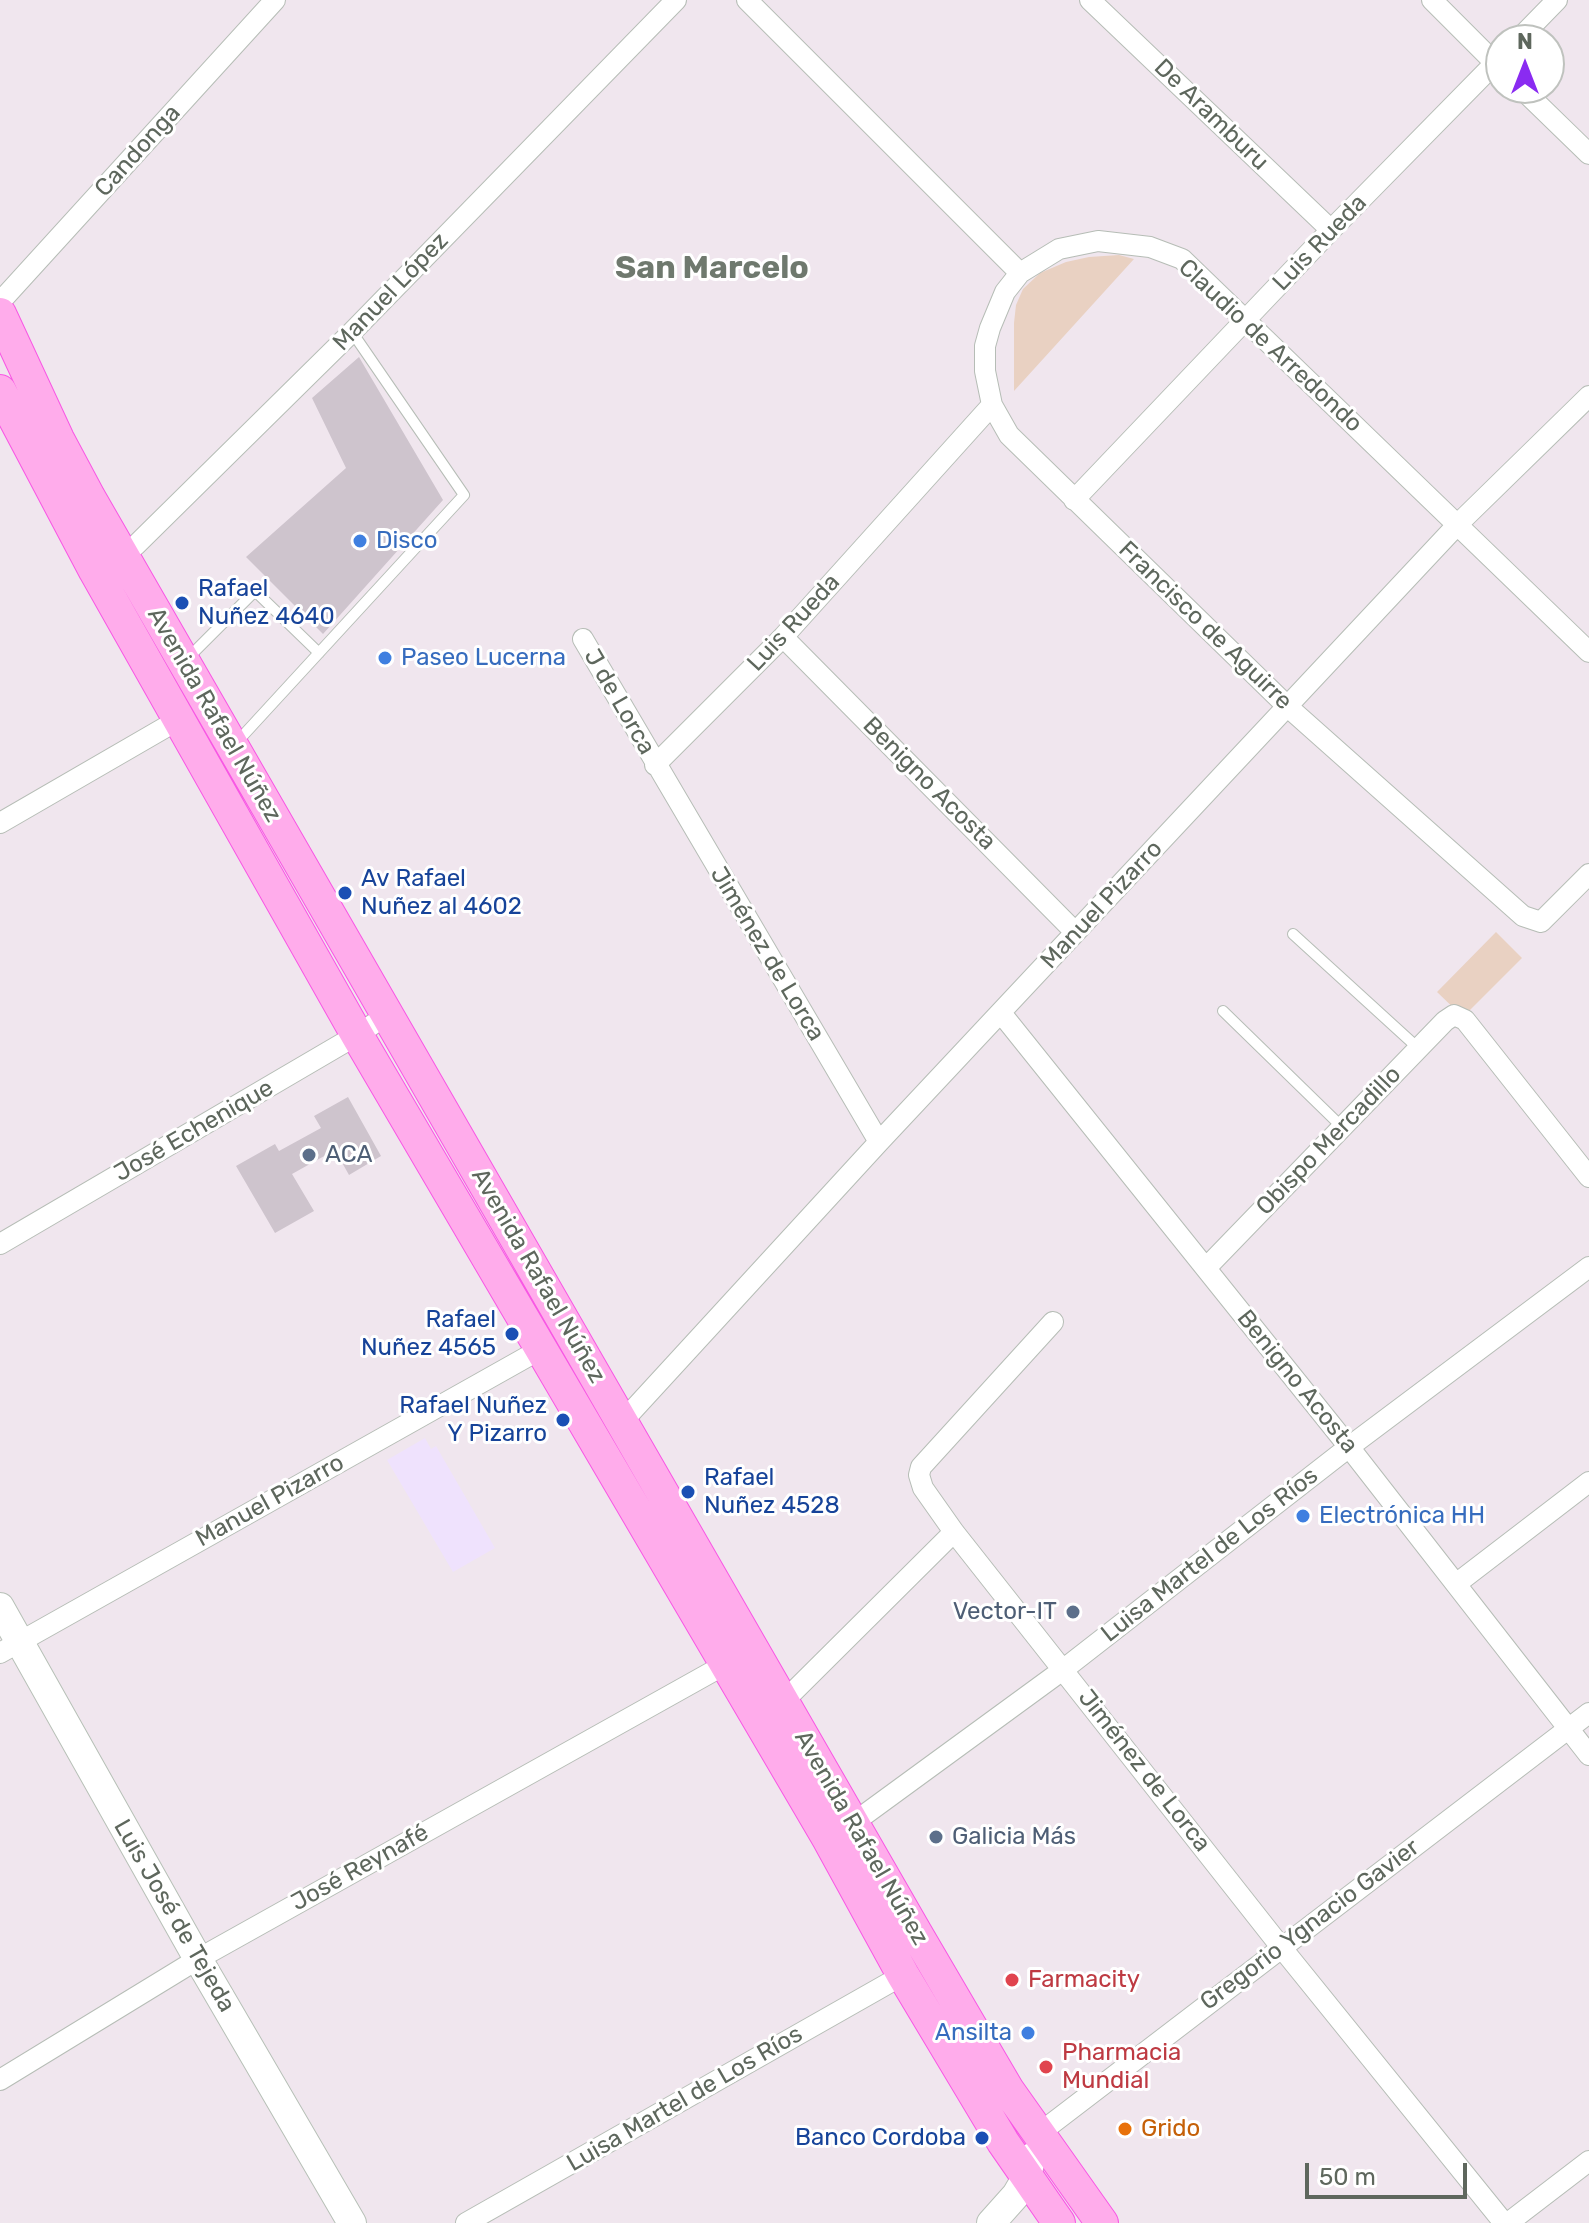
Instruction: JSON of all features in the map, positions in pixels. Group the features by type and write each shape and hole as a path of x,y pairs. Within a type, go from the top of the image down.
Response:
{"main road":[{"name":"Avenida Rafael Núñez","path":"0,314 58,439 178,720 357,1035 726,1664 841,1831 978,2039 1037,2135 1102,2223"},
{"name":"Avenida Rafael Núñez","path":"0,391 109,564 185,662 783,1702 903,1975 1026,2178 1059,2223"},
{"name":"Luis José de Tejeda","path":"0,1607 10,1647 352,2223"},
{"path":"991,2223 1016,2195 1026,2178 1037,2135"}],"street":[{"name":"Candonga","path":"0,302 275,0"},
{"name":"Manuel López","path":"109,564 136,545 352,332 676,0"},
{"path":"747,0 1020,273"},
{"name":"De Aramburu","path":"1090,0 1331,230"},
{"path":"1432,0 1485,50"},
{"path":"1534,24 1557,0"},
{"name":"Luis Rueda","path":"1074,500 1331,230 1485,77"},
{"path":"1537,104 1589,154"},
{"name":"Claudio de Arredondo","path":"1020,273 1059,249 1098,241 1150,247 1182,259 1589,652"},
{"name":"Francisco de Aguirre","path":"1020,273 1005,292 985,346 985,371 992,405 1009,435 1288,707 1523,916 1541,922 1589,874"},
{"name":"Manuel Pizarro","path":"622,1422 879,1142 1458,524 1589,396"},
{"name":"Luis Rueda","path":"655,765 783,637 992,405"},
{"name":"Benigno Acosta","path":"783,637 1075,932"},
{"name":"J de Lorca","path":"583,639 655,765"},
{"path":"0,823 178,720"},
{"name":"Jiménez de Lorca","path":"655,765 879,1142"},
{"name":"Benigno Acosta","path":"1001,1013 1349,1447 1589,1755"},
{"name":"José Echenique","path":"0,1244 387,1015"},
{"name":"Obispo Mercadillo","path":"1206,1268 1418,1048 1454,1015 1465,1020 1589,1177"},
{"name":"Luisa Martel de Los Ríos","path":"841,1831 1064,1669 1349,1447 1589,1267"},
{"name":"Jiménez de Lorca","path":"1053,1322 921,1467 919,1475 923,1488 954,1532 1281,1947 1506,2223"},
{"name":"Manuel Pizarro","path":"10,1647 541,1349"},
{"path":"1456,1584 1589,1482"},
{"path":"783,1702 954,1532"},
{"name":"José Reynafé","path":"0,2080 198,1959 726,1664"},
{"name":"Gregorio Ygnacio Gavier","path":"1037,2135 1589,1713"},
{"name":"Luisa Martel de Los Ríos","path":"466,2223 903,1975"},
{"path":"1506,2223 1589,2161"}],"lane":[{"path":"233,746 464,495 352,332"},
{"path":"185,662 255,591 319,653"},
{"path":"1293,934 1418,1048"},
{"path":"1223,1011 1342,1127"}],"shaded area":[{"path":"1119,255 1134,259 1014,391 1014,323 1016,305 1023,289 1040,273 1066,262"},
{"path":"1496,932 1522,958 1463,1017 1437,992"},
{"path":"425,1438 431,1449 436,1446 495,1548 453,1572 387,1460"}],"building":[{"path":"359,357 443,500 323,634 246,557 346,468 312,398"},
{"path":"348,1097 381,1156 349,1175 335,1150 292,1174 314,1211 275,1233 236,1166 275,1144 279,1151 321,1128 314,1116"}],"place":[{"name":"Disco","path":"360,541"},
{"name":"Rafael Nuñez 4640","path":"182,603"},
{"name":"Paseo Lucerna","path":"385,658"},
{"name":"Av Rafael Nuñez al 4602","path":"345,893"},
{"name":"ACA","path":"309,1155"},
{"name":"Rafael Nuñez 4565","path":"512,1334"},
{"name":"Rafael Nuñez Y Pizarro","path":"563,1420"},
{"name":"Rafael Nuñez 4528","path":"688,1492"},
{"name":"Electrónica HH","path":"1303,1516"},
{"name":"Vector-IT","path":"1073,1612"},
{"name":"Galicia Más","path":"936,1837"},
{"name":"Farmacity","path":"1012,1980"},
{"name":"Ansilta","path":"1028,2033"},
{"name":"Pharmacia Mundial","path":"1046,2067"},
{"name":"Grido","path":"1125,2129"},
{"name":"Banco Cordoba","path":"982,2138"}],"district":[{"name":"San Marcelo","path":"712,269"}]}
